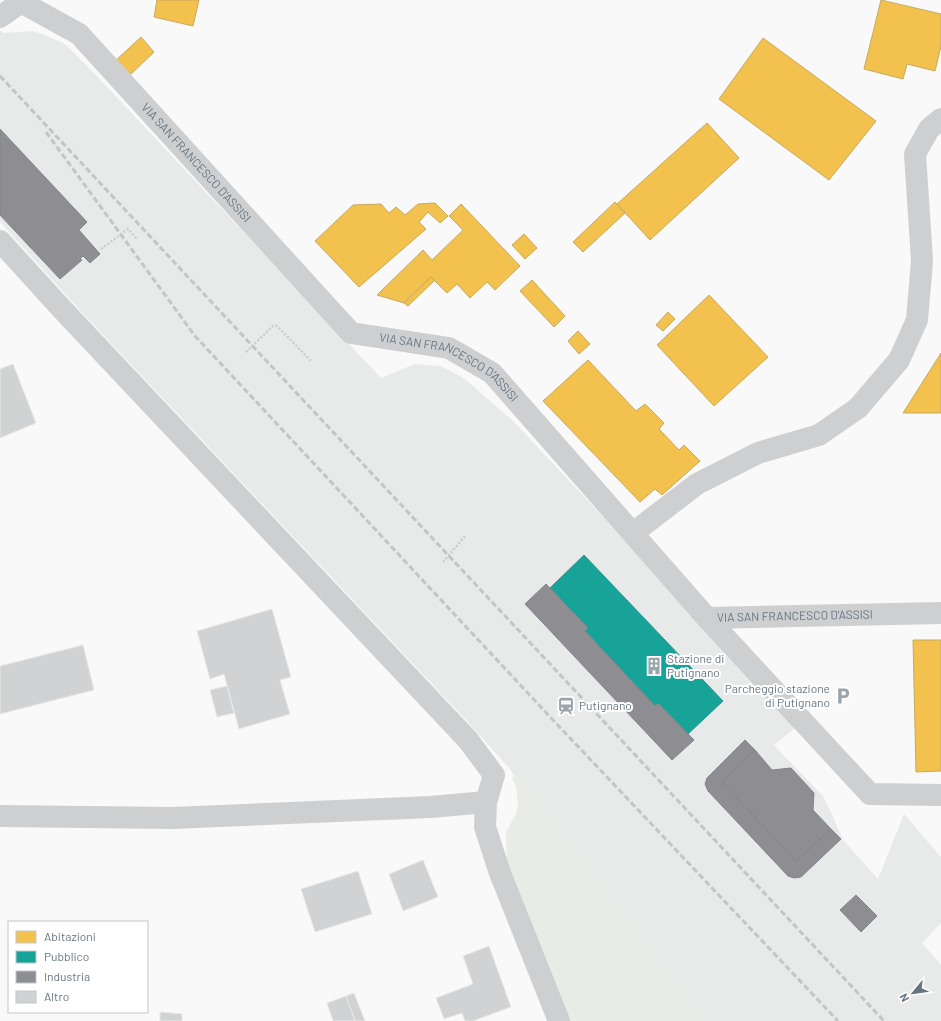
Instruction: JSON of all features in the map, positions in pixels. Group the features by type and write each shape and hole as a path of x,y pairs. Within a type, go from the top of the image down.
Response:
{"street":[{"name":"VIA SAN FRANCESCO D'ASSISI","path":"0,17 21,2 79,34 351,333 449,348 492,373 707,618 941,613"},
{"path":"633,533 697,484 758,452 819,435 858,408 899,360 917,320 921,268 915,154 929,129 941,119"},
{"path":"0,241 66,314 468,740 494,775 486,802 485,828 500,873 559,1021"},
{"path":"707,618 870,794 941,795"},
{"path":"0,816 172,818 431,807 486,802"}],"path":[{"path":"101,249 128,229 137,239"},
{"path":"246,352 273,326 277,326 311,361"},
{"path":"443,562 466,535"}],"shaded area":[{"path":"0,30 3,33 32,31 43,34 65,44 381,378 415,364 441,366 465,379 513,421 799,725 774,745 823,796 844,841 878,879 904,814 941,857 941,923 922,943 941,965 941,1021 570,1021 518,815 519,784 510,769 465,719 74,304 0,222"},
{"path":"519,772 706,1021 568,1021 507,864 506,833 517,811 518,804 516,787 512,778"}],"building: Abitazioni":[{"path":"157,0 199,0 193,26 154,17"},
{"path":"881,0 941,14 941,46 935,71 907,64 903,79 864,69"},
{"path":"141,37 154,52 127,78 113,63"},
{"path":"763,38 876,121 829,180 719,99"},
{"path":"707,123 739,158 650,240 617,204"},
{"path":"615,202 625,213 583,252 573,242"},
{"path":"435,203 448,216 440,223 428,212 419,222 426,229 359,287 315,241 353,205 381,204 389,213 396,207 405,215 418,204"},
{"path":"461,204 520,266 495,290 487,282 470,298 457,284 447,293 431,277 404,303 377,295 423,250 432,260 463,230 449,216"},
{"path":"524,234 537,248 525,259 512,245"},
{"path":"431,277 435,280 408,306 404,303"},
{"path":"532,280 565,316 554,327 520,291"},
{"path":"709,295 768,357 714,406 657,345"},
{"path":"668,312 675,319 663,331 656,325"},
{"path":"578,331 590,344 579,354 568,341"},
{"path":"941,353 941,413 903,413"},
{"path":"588,360 636,411 645,404 664,423 659,429 679,450 684,445 700,461 662,495 655,489 640,502 543,401"},
{"path":"913,640 941,640 941,771 916,772"}],"building: Pubblico":[{"name":"Stazione di Putignano","path":"584,555 723,701 688,734 658,703 655,706 585,631 588,628 550,588"}],"building: Industria":[{"path":"0,129 87,222 79,230 100,254 90,263 83,256 80,259 82,260 60,279 0,215"},
{"path":"546,584 588,628 585,631 655,706 658,703 694,740 672,760 525,604"},
{"path":"745,740 755,750 722,782 796,861 831,829 841,839 801,877 794,878 788,876 708,791 705,784 707,778"},
{"path":"755,750 772,770 791,768 814,793 813,810 831,829 796,861 722,782"},
{"path":"856,895 877,916 861,932 840,910"}],"building: Altro":[{"path":"13,364 36,423 0,438 0,369"},
{"path":"272,609 291,677 280,680 290,714 239,729 224,674 210,679 197,631"},
{"path":"83,645 94,690 0,714 0,666"},
{"path":"227,686 234,713 217,717 210,690"},
{"path":"423,860 438,897 403,911 389,874"},
{"path":"358,871 372,914 315,932 301,889"},
{"path":"489,946 511,1007 473,1021 465,1021 462,1013 444,1019 436,998 473,984 463,956"},
{"path":"354,993 365,1021 355,1021 346,996"},
{"path":"346,996 355,1021 333,1021 327,1003"},
{"path":"160,1012 182,1014 182,1021 160,1021"}],"railway":[{"path":"0,76 884,1021"},
{"path":"46,132 195,336 552,719 838,1021"}],"place":[{"name":"Stazione di Putignano","path":"654,666"},
{"name":"Parcheggio stazione di Putignano","path":"843,696"},
{"name":"Putignano","path":"566,706"}]}
